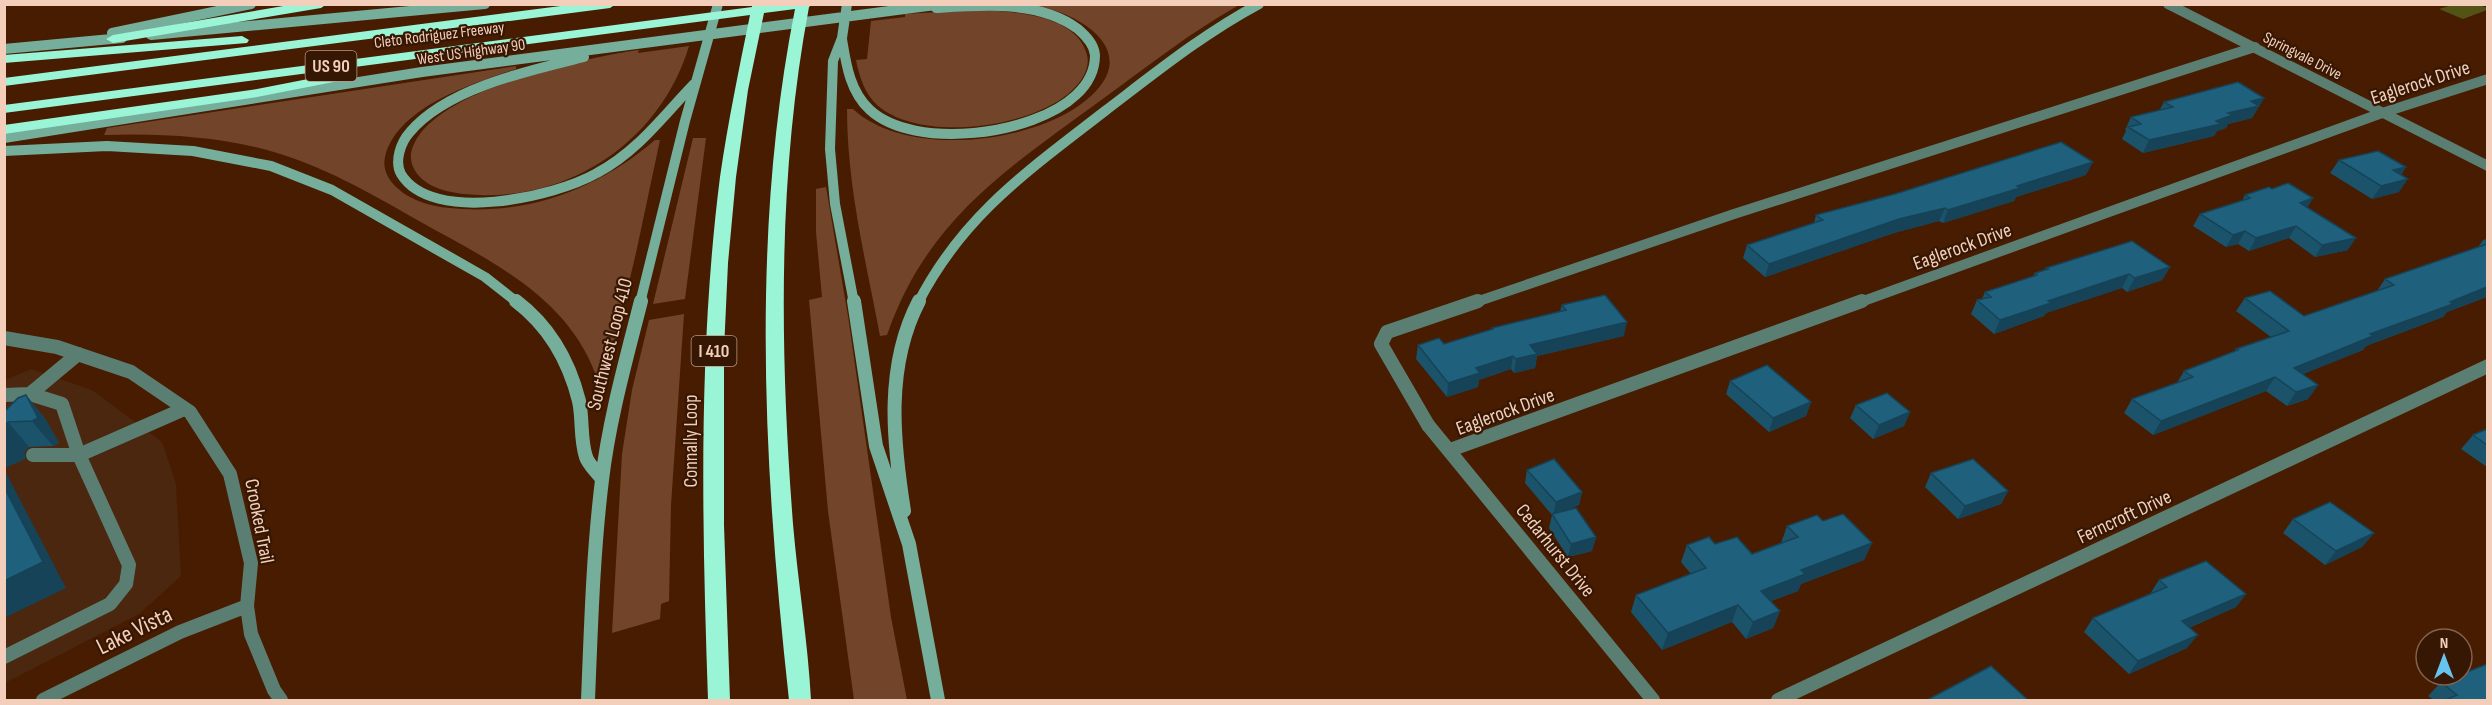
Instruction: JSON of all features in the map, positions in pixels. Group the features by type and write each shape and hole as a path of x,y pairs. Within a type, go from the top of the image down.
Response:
{"highway":[{"path":"4,57 321,4"},
{"path":"4,130 257,93 350,75 481,42 597,4"},
{"name":"Cleto Rodriguez Freeway","path":"4,82 610,4"},
{"name":"Connally Loop","path":"719,700 712,474 716,292 730,156 742,82 759,4"},
{"path":"800,700 778,440 775,271 783,140 805,4"},
{"name":"Cleto Rodriguez Freeway","path":"4,109 805,4"},
{"path":"4,57 422,28"}],"main road":[{"path":"52,43 164,24 251,4"},
{"path":"4,49 485,4"},
{"name":"Southwest Loop 410","path":"588,700 594,563 602,479 619,384 694,83 718,4"},
{"path":"847,4 842,38 833,61 831,149 835,204 857,320 876,447 909,544"},
{"name":"West US Highway 90","path":"4,138 422,72 603,48 651,44 943,4"},
{"path":"938,700 909,544 896,451 894,417 896,385 904,346 915,312 945,254 976,216 1022,174 1201,40 1259,4"},
{"path":"842,38 853,86 867,107 895,123 931,132 981,132 1008,128 1035,120 1067,103 1082,90 1093,75 1096,61 1091,43 1075,28 1053,16 1005,7 918,8"},
{"path":"629,46 519,75 473,92 437,110 412,130 401,146 398,159 404,178 419,192 457,201 509,201 555,191 595,174 627,154 651,132 694,83"},
{"path":"4,151 107,146 193,151 271,166 332,190 485,277 534,315 550,335 565,362 579,402 586,458 602,479"}],"street":[{"name":"Springvale Drive","path":"2168,4 2487,166"},
{"name":"Cedarhurst Drive","path":"1653,700 1428,425 1381,344 1387,332 1734,214 2254,47"},
{"name":"Eaglerock Drive","path":"1450,450 2382,113 2487,79"},
{"name":"Crooked Trail","path":"4,338 57,347 131,372 190,412 230,474 251,563 247,606 251,634 274,690 281,700"},
{"path":"30,394 78,354"},
{"name":"Ferncroft Drive","path":"1778,700 2487,366"},
{"path":"4,395 30,394 43,403 62,404 79,455 129,565 126,584 110,604 4,657"},
{"path":"33,455 79,455 184,409"},
{"name":"Lake Vista","path":"43,700 180,632 247,606"}],"shaded area":[{"path":"1034,5 1239,5 1187,38 1069,123 975,198 925,258 904,294 887,335 880,336 854,195 847,109 853,109 875,124 902,134 932,139 964,140 996,137 1054,120 1077,107 1098,89 1108,72 1109,57 1103,42 1091,29 1075,19"},
{"path":"2452,5 2480,5 2487,10 2463,19 2439,9"},
{"path":"975,10 1040,17 1070,30 1081,41 1087,55 1086,72 1068,94 1050,106 1027,115 973,127 919,124 896,117 873,101 863,84 856,60 867,59 871,21 905,17 905,14"},
{"path":"689,46 676,79 658,108 636,134 610,156 581,174 549,186 514,193 479,195 440,189 426,182 414,170 411,157 412,148 429,124 452,107 481,92 515,79 584,60 639,50 638,53"},
{"path":"516,66 516,69 459,90 420,111 404,124 392,139 385,157 385,170 400,190 416,200 443,207 490,209 542,201 566,193 612,171 655,140 660,140 605,383 599,384 587,354 570,328 549,305 526,286 474,252 345,181 287,156 227,141 186,136 104,135 107,128"},
{"path":"693,138 706,138 685,299 653,304"},
{"path":"826,187 848,316 891,617 907,700 854,700 828,511 809,300 822,297 816,232 816,189"},
{"path":"684,314 671,505 669,601 661,604 660,619 612,633 622,454 632,390 649,320"},
{"path":"31,369 92,390 162,442 176,484 181,576 139,614 5,683 5,380"}],"building":[{"path":"2238,82 2264,98 2251,101 2259,106 2228,113 2233,115 2216,121 2221,124 2149,140 2128,127 2141,124 2131,117 2173,107 2164,102"},
{"path":"2061,142 2093,162 1948,210 1945,208 1899,219 1769,264 1747,245 1823,220 1816,215 1895,194"},
{"path":"2378,151 2406,167 2393,170 2408,179 2381,186 2339,160"},
{"path":"2288,183 2313,198 2300,203 2356,238 2322,245 2296,226 2256,238 2245,231 2233,235 2200,214 2250,198 2245,195"},
{"path":"2132,241 2170,267 2135,278 2129,274 2000,320 1977,300 1991,297 1985,292 2037,275 2035,273 2048,269 2046,268"},
{"path":"2487,244 2487,287 2450,302 2453,304 2370,334 2373,336 2294,368 2318,385 2296,392 2275,377 2161,421 2132,399 2193,377 2184,371 2238,350 2236,349 2289,331 2245,298 2270,291 2304,316 2394,285 2385,279"},
{"path":"1605,295 1627,322 1530,345 1537,354 1516,359 1513,356 1476,368 1480,373 1448,383 1418,345 1439,338 1444,344 1492,328 1566,310 1562,305"},
{"path":"1767,365 1811,402 1773,418 1730,381"},
{"path":"1887,393 1910,412 1879,425 1856,405"},
{"path":"26,395 38,418 32,421 8,422 4,425 4,412 18,398"},
{"path":"2487,429 2487,445 2473,435"},
{"path":"1554,459 1582,492 1556,502 1527,470"},
{"path":"1973,459 2008,491 1965,506 1931,473"},
{"path":"4,487 43,562 4,581"},
{"path":"2330,502 2374,533 2336,551 2293,519"},
{"path":"1576,508 1596,537 1571,544 1552,514"},
{"path":"1843,514 1872,543 1801,570 1805,574 1761,591 1780,611 1753,622 1738,605 1668,633 1636,595 1706,568 1687,545 1709,537 1715,544 1737,537 1752,554 1798,537 1787,526 1817,515 1823,521"},
{"path":"2206,561 2246,594 2182,621 2198,635 2138,661 2093,618 2167,587 2159,580"},
{"path":"2487,664 2487,700 2446,700 2457,695 2447,687 2474,687 2474,669"},
{"path":"1991,666 2028,700 1927,700"}]}
